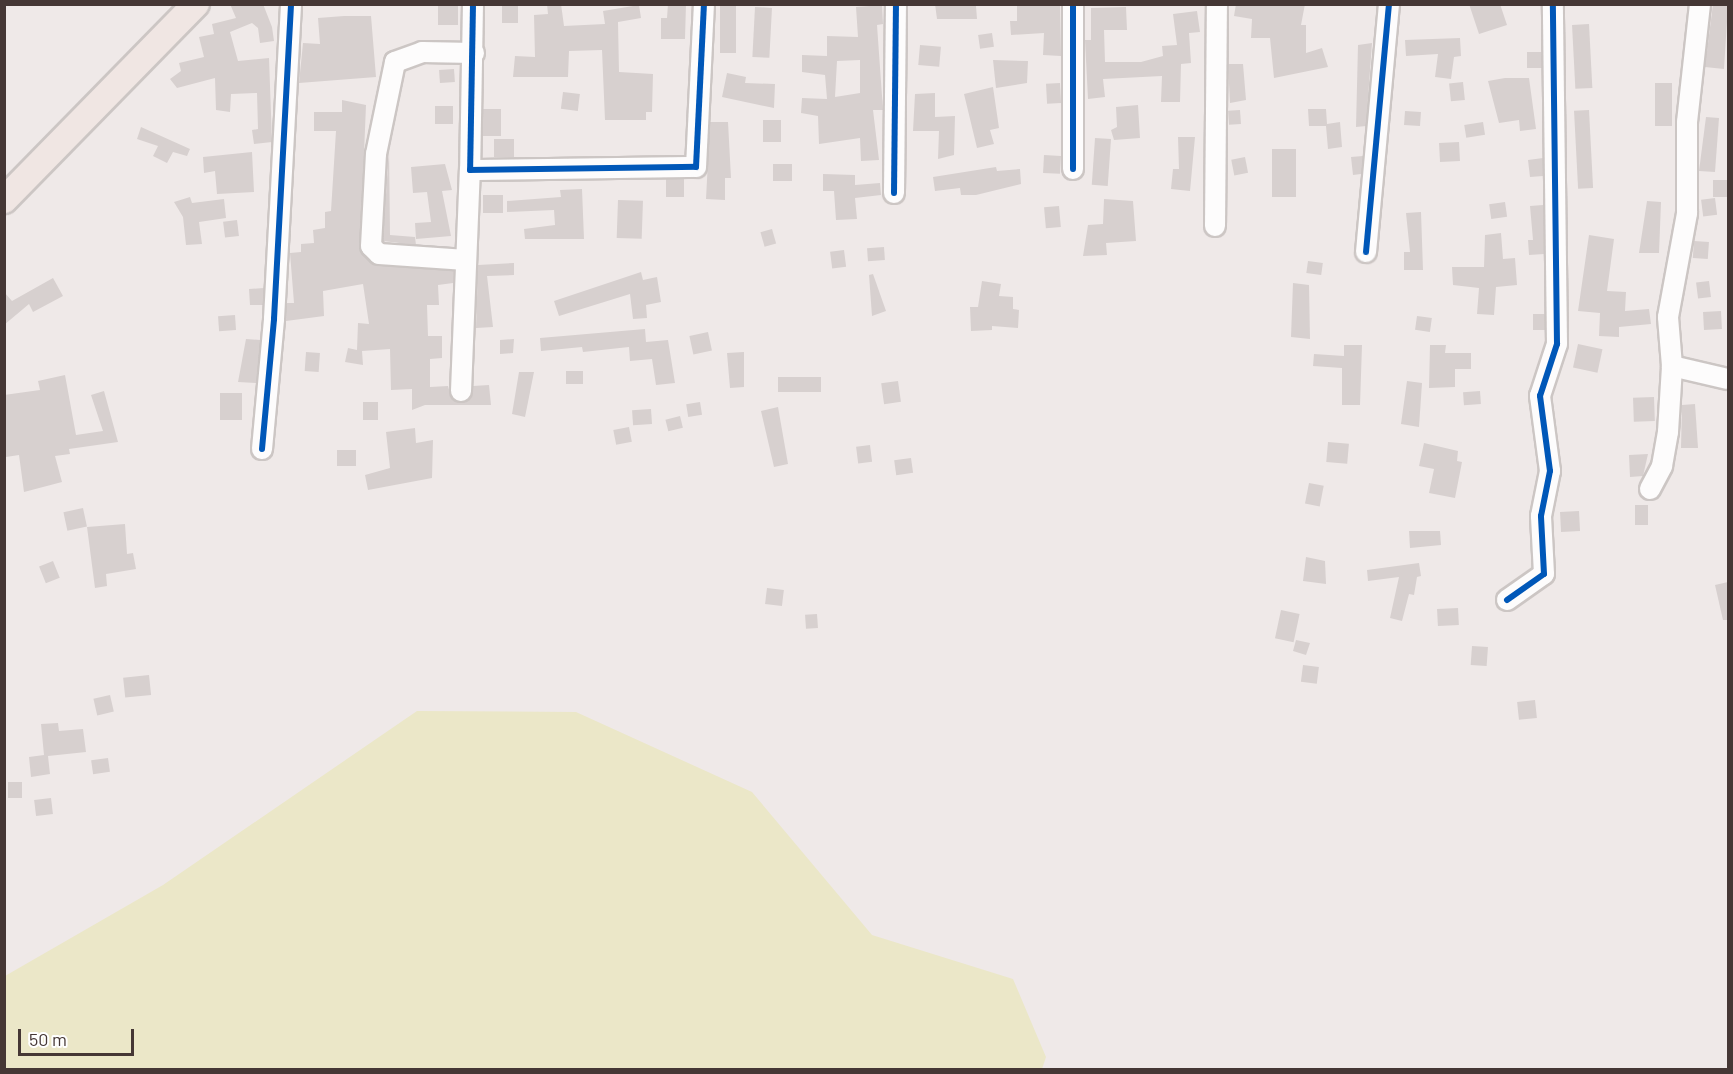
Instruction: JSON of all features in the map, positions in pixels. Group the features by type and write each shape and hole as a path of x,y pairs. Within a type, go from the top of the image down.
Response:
{"main road":[{"path":"4,200 196,4"}],"street":[{"path":"262,449 274,319 291,4"},
{"path":"461,391 474,53 473,4"},
{"path":"470,170 696,167 704,4"},
{"path":"894,193 896,4"},
{"path":"1072,4 1073,169"},
{"path":"1215,226 1218,4"},
{"path":"1366,252 1389,4"},
{"path":"1507,600 1544,574 1540,516 1550,471 1540,396 1557,344 1553,4"},
{"path":"1650,489 1662,466 1672,366 1668,317 1687,213 1687,122 1700,4"},
{"path":"466,260 379,254 371,246 376,154 395,63 423,52 474,53"},
{"path":"1672,366 1728,379"}],"shaded area":[{"path":"417,711 576,712 752,792 872,935 1013,979 1046,1057 1042,1069 5,1069 5,976 163,885"}],"building":[{"path":"230,4 263,4 272,27 274,41 260,43 258,28 252,23 230,32 238,61 269,58 272,142 254,144 252,130 258,129 257,93 231,94 230,112 216,110 215,78 177,88 170,79 181,71 179,63 204,57 199,37 214,34 212,24 236,18"},
{"path":"438,4 458,4 458,25 438,25"},
{"path":"502,4 518,4 518,23 502,23"},
{"path":"547,4 561,4 564,26 605,24 603,11 639,5 641,18 618,22 619,72 653,74 652,112 646,112 646,120 605,120 602,50 569,51 568,77 513,77 515,56 535,57 534,15 548,14"},
{"path":"668,4 686,4 685,39 661,39 661,18 667,18"},
{"path":"720,4 736,4 736,53 720,53"},
{"path":"935,4 976,6 977,19 937,19"},
{"path":"1017,4 1060,6 1061,56 1043,55 1044,33 1011,35 1010,21 1017,21"},
{"path":"1236,4 1305,4 1301,25 1306,25 1306,53 1322,48 1328,67 1274,78 1270,38 1251,38 1252,19 1234,16"},
{"path":"1469,4 1500,4 1507,25 1479,34"},
{"path":"1713,4 1728,6 1724,69 1705,67"},
{"path":"882,5 883,24 877,25 883,110 873,110 879,160 861,161 860,138 819,144 818,116 801,113 802,98 827,99 825,75 802,72 802,55 827,56 827,36 858,37 856,7","holes":["860,60 860,93 835,97 837,61"]},
{"path":"755,7 772,8 769,58 752,57"},
{"path":"1126,7 1127,30 1104,30 1105,62 1141,62 1163,56 1162,46 1177,45 1173,14 1197,11 1200,32 1189,33 1191,63 1181,64 1180,102 1161,102 1162,76 1103,79 1105,97 1088,99 1085,40 1091,40 1091,8"},
{"path":"371,16 376,77 299,83 303,43 320,44 318,18"},
{"path":"1589,24 1592,88 1575,89 1572,25"},
{"path":"992,33 994,47 980,49 978,35"},
{"path":"1460,38 1461,56 1454,57 1451,79 1435,77 1438,54 1406,56 1405,40"},
{"path":"1372,43 1366,126 1356,127 1358,45"},
{"path":"920,45 941,47 939,67 918,65"},
{"path":"1527,52 1542,52 1542,68 1527,68"},
{"path":"993,60 1028,61 1027,83 996,88"},
{"path":"1228,64 1243,64 1246,100 1230,103"},
{"path":"454,69 455,82 440,83 439,70"},
{"path":"727,73 746,77 745,83 775,84 774,108 722,97"},
{"path":"1529,78 1536,129 1520,131 1519,120 1499,123 1488,81"},
{"path":"1463,82 1465,100 1451,101 1449,83"},
{"path":"1060,83 1061,103 1047,104 1046,84"},
{"path":"1655,83 1672,83 1672,126 1655,126"},
{"path":"993,87 999,128 990,130 994,144 977,148 964,94"},
{"path":"563,92 580,94 578,111 561,109"},
{"path":"935,93 935,117 955,116 954,155 938,159 939,131 913,131 915,94"},
{"path":"342,100 366,105 360,251 378,266 454,271 453,283 438,285 439,305 427,305 428,336 442,336 442,358 430,359 430,387 448,386 451,397 461,403 471,398 473,386 489,385 491,405 425,405 412,410 412,389 391,390 390,349 362,351 363,365 345,362 348,348 357,350 358,323 369,324 363,284 323,291 324,316 286,321 287,303 294,303 290,253 301,252 301,244 314,243 313,230 325,228 325,212 331,211 336,131 314,131 314,112 342,112"},
{"path":"1138,105 1140,138 1114,140 1111,130 1117,127 1116,107"},
{"path":"435,106 453,106 453,124 435,124"},
{"path":"483,109 501,109 501,136 483,136"},
{"path":"1308,109 1326,109 1327,124 1340,122 1342,147 1328,149 1326,126 1309,126"},
{"path":"1240,110 1241,124 1229,125 1228,111"},
{"path":"1589,110 1593,188 1578,189 1574,111"},
{"path":"1405,111 1421,112 1420,126 1404,125"},
{"path":"1706,117 1719,118 1715,172 1699,171"},
{"path":"763,120 781,120 781,142 763,142"},
{"path":"710,122 728,122 731,178 725,178 725,200 706,199"},
{"path":"1483,122 1485,135 1466,138 1464,125"},
{"path":"141,127 190,149 187,156 173,152 167,163 153,156 158,146 137,139"},
{"path":"1178,137 1195,137 1190,191 1171,189 1173,169 1179,169"},
{"path":"1095,138 1111,139 1108,186 1092,185"},
{"path":"494,139 514,139 514,157 494,157"},
{"path":"1459,142 1460,161 1440,162 1439,143"},
{"path":"389,148 390,235 415,237 416,245 383,241"},
{"path":"1272,149 1296,149 1296,197 1272,197"},
{"path":"252,152 254,192 217,194 215,171 204,173 203,157"},
{"path":"1044,155 1061,156 1060,174 1043,173"},
{"path":"1363,156 1361,174 1353,175 1351,157"},
{"path":"1245,157 1248,173 1234,175 1231,160"},
{"path":"1543,158 1543,176 1530,177 1528,160"},
{"path":"445,164 452,190 442,191 451,236 416,239 415,223 431,222 427,192 413,193 411,167"},
{"path":"773,164 792,164 792,181 773,181"},
{"path":"996,167 997,171 1020,169 1021,184 976,195 961,195 960,188 935,191 933,177"},
{"path":"823,174 855,175 855,185 880,183 881,195 855,198 857,219 836,220 834,191 823,191"},
{"path":"666,179 684,179 684,197 666,197"},
{"path":"1713,180 1728,180 1728,197 1713,197"},
{"path":"582,189 584,239 525,239 524,229 555,225 554,210 507,212 507,201 561,197 560,190"},
{"path":"483,195 503,195 503,213 483,213"},
{"path":"190,197 192,203 224,199 226,218 199,222 202,244 186,245 183,217 174,202"},
{"path":"1715,198 1717,215 1703,217 1701,200"},
{"path":"1104,199 1133,201 1136,241 1106,243 1107,255 1083,256 1088,225 1103,224"},
{"path":"618,200 643,201 642,239 617,238"},
{"path":"1647,201 1661,202 1659,253 1639,253"},
{"path":"1505,202 1507,217 1491,219 1489,204"},
{"path":"1543,205 1544,254 1529,255 1528,240 1533,240 1530,206"},
{"path":"1059,206 1061,227 1046,228 1044,207"},
{"path":"1421,212 1423,270 1404,270 1404,252 1410,252 1406,213"},
{"path":"237,220 239,236 225,238 223,222"},
{"path":"772,229 776,243 765,247 760,232"},
{"path":"1501,233 1503,259 1515,258 1517,285 1496,287 1494,315 1477,314 1479,288 1453,285 1452,267 1484,267 1485,235"},
{"path":"1589,235 1614,239 1607,291 1626,292 1625,311 1649,309 1651,324 1619,327 1619,337 1599,336 1600,313 1578,311"},
{"path":"1694,241 1709,242 1708,259 1693,258"},
{"path":"884,247 885,260 868,261 867,248"},
{"path":"844,250 846,267 832,269 830,252"},
{"path":"1308,261 1323,263 1321,275 1306,273"},
{"path":"514,263 514,275 487,276 493,327 476,328 478,265"},
{"path":"641,272 643,280 657,277 661,302 646,305 647,318 633,319 630,294 559,316 554,301"},
{"path":"873,274 886,311 872,316 869,275"},
{"path":"53,278 63,296 33,312 29,304 4,325 4,292 12,301"},
{"path":"982,281 1001,284 999,296 1013,297 1013,309 1019,310 1018,328 992,326 992,330 971,331 970,307 978,307"},
{"path":"1709,281 1711,297 1698,298 1696,283"},
{"path":"1293,283 1309,285 1310,339 1291,337"},
{"path":"264,288 263,305 250,305 249,289"},
{"path":"1721,311 1722,329 1704,330 1703,312"},
{"path":"1533,314 1545,314 1545,330 1533,330"},
{"path":"235,315 236,330 219,331 218,316"},
{"path":"1417,316 1432,318 1430,332 1415,330"},
{"path":"645,329 646,342 668,340 675,383 656,385 652,359 630,361 629,347 583,352 582,347 541,351 540,338"},
{"path":"708,332 712,351 693,355 689,336"},
{"path":"246,339 260,340 256,383 238,382"},
{"path":"514,339 513,353 500,354 500,340"},
{"path":"1578,344 1602,349 1597,373 1573,367"},
{"path":"1344,345 1362,345 1360,405 1342,405 1342,368 1313,366 1314,354 1344,356"},
{"path":"1430,345 1446,345 1445,353 1471,353 1471,369 1455,369 1455,387 1429,388"},
{"path":"306,352 320,353 319,372 305,371"},
{"path":"744,352 744,387 730,388 727,353"},
{"path":"566,371 583,371 583,384 566,384"},
{"path":"519,372 534,372 525,417 512,414"},
{"path":"65,375 76,435 103,431 91,395 104,391 118,442 69,449 70,454 55,456 62,482 24,492 19,455 6,457 4,395 40,390 38,381"},
{"path":"778,377 821,377 821,392 778,392"},
{"path":"898,381 901,402 884,404 881,383"},
{"path":"1407,381 1422,383 1419,427 1401,424"},
{"path":"1480,391 1481,404 1464,405 1463,392"},
{"path":"220,393 242,393 242,420 220,420"},
{"path":"1654,397 1655,421 1634,422 1633,398"},
{"path":"363,402 378,402 378,420 363,420"},
{"path":"700,402 702,415 688,417 686,404"},
{"path":"1695,404 1698,448 1681,448 1682,405"},
{"path":"778,407 788,464 774,467 761,411"},
{"path":"651,409 652,424 633,425 632,410"},
{"path":"680,416 683,428 668,431 665,420"},
{"path":"629,427 632,442 616,445 613,430"},
{"path":"415,428 416,443 433,440 432,478 368,490 365,475 390,468 386,432"},
{"path":"1328,442 1349,444 1347,464 1326,462"},
{"path":"1424,443 1458,451 1457,461 1462,462 1455,498 1429,493 1434,469 1419,466"},
{"path":"870,445 872,462 858,464 856,447"},
{"path":"337,450 356,450 356,466 337,466"},
{"path":"1648,454 1643,476 1630,477 1629,455"},
{"path":"911,458 913,473 896,475 894,460"},
{"path":"1309,483 1324,486 1320,506 1305,504"},
{"path":"1635,505 1648,505 1648,525 1635,525"},
{"path":"83,508 87,527 67,531 63,512"},
{"path":"1579,511 1580,531 1561,532 1560,512"},
{"path":"125,524 127,554 133,553 136,569 106,574 107,586 95,588 87,527"},
{"path":"1409,531 1440,531 1441,545 1410,548"},
{"path":"1306,557 1325,561 1326,584 1303,581"},
{"path":"53,561 60,578 46,583 39,567"},
{"path":"1419,563 1421,576 1417,577 1414,595 1409,594 1402,621 1390,618 1399,577 1368,581 1367,570"},
{"path":"1728,582 1728,620 1723,620 1715,585"},
{"path":"767,588 784,590 782,606 765,604"},
{"path":"1458,608 1459,625 1438,626 1437,609"},
{"path":"1281,610 1300,614 1294,642 1275,638"},
{"path":"817,614 818,628 806,629 805,615"},
{"path":"1296,640 1310,643 1306,655 1293,651"},
{"path":"1472,646 1488,647 1487,666 1471,665"},
{"path":"1303,665 1319,667 1317,684 1301,682"},
{"path":"149,675 151,695 125,698 123,678"},
{"path":"110,695 114,712 97,715 93,699"},
{"path":"1535,700 1537,718 1519,720 1517,702"},
{"path":"58,723 59,731 83,729 86,752 48,756 50,774 31,777 29,757 44,755 41,724"},
{"path":"108,758 110,772 93,774 91,760"},
{"path":"8,782 22,782 22,798 8,798"},
{"path":"51,798 53,814 36,816 34,800"}],"cycle path":[{"path":"262,449 274,319 291,4"},
{"path":"473,4 470,170 696,167 704,4"},
{"path":"894,193 896,4"},
{"path":"1073,4 1073,169"},
{"path":"1366,252 1389,4"},
{"path":"1507,600 1544,574 1541,516 1550,471 1540,396 1557,344 1553,4"}]}
